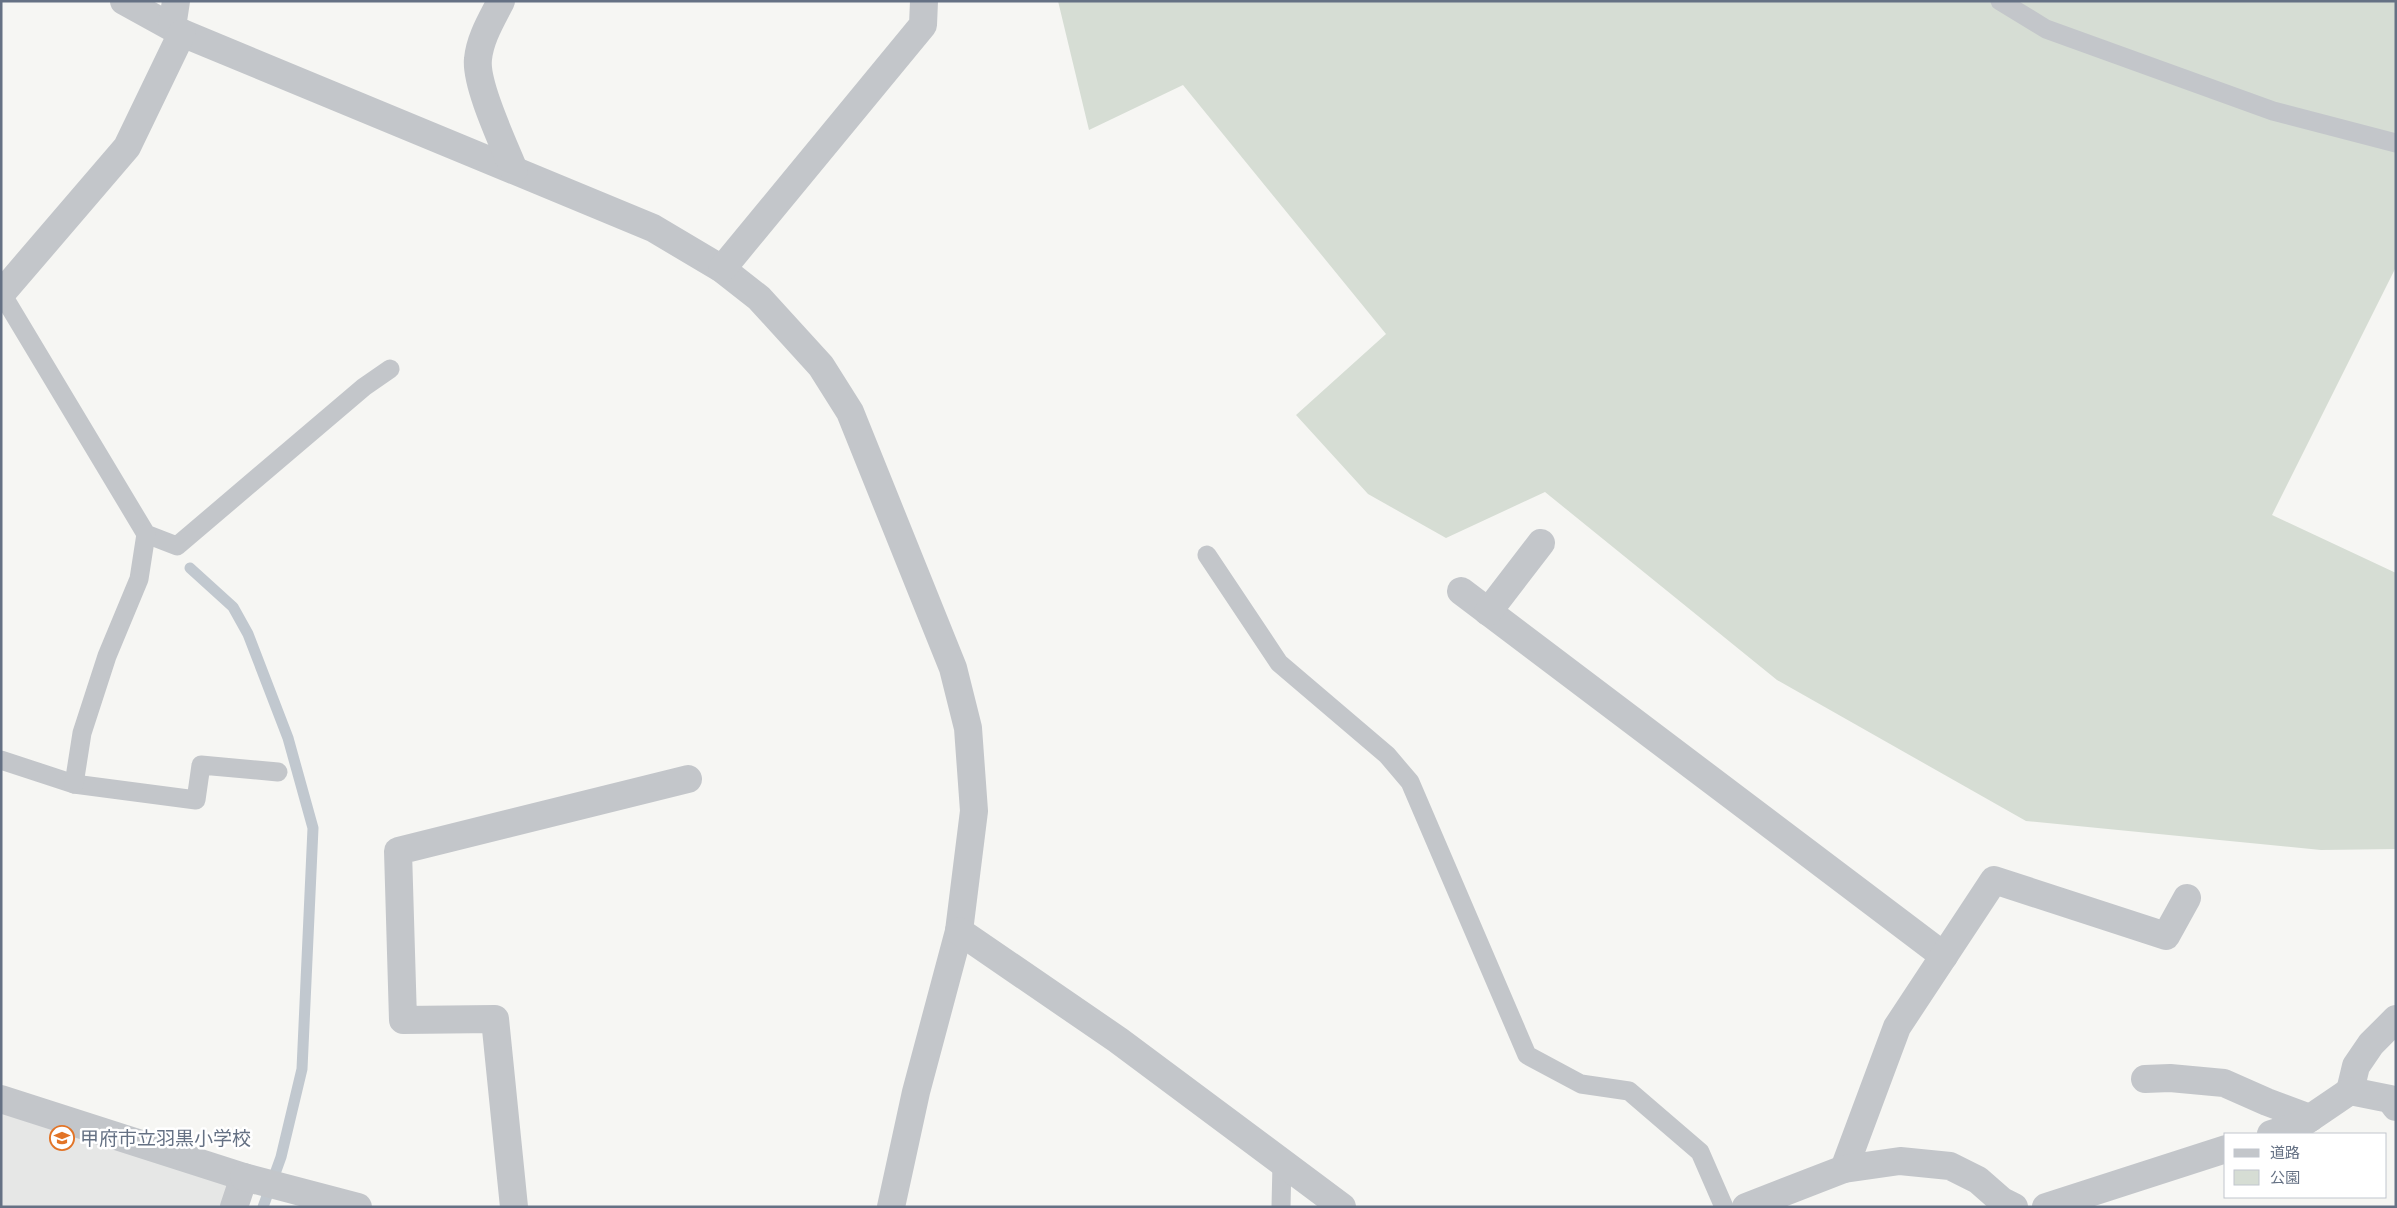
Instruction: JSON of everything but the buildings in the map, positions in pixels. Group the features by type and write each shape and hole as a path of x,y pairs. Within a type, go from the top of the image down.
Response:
{"street":[{"path":"124,1 177,20 514,170 653,228 722,269 760,298 821,366 850,412 953,668 968,728 974,810 959,931 916,1092 891,1207"},
{"path":"501,1 485,33 478,60 484,92 514,170"},
{"path":"722,269 923,25 924,1"},
{"path":"2,294 127,147 177,20"},
{"path":"1488,612 1541,543"},
{"path":"1461,592 1944,956"},
{"path":"514,1207 495,1019 403,1020 398,851 688,779"},
{"path":"1844,1168 1897,1027 1994,880 2166,936 2187,898"},
{"path":"959,931 1118,1040 1342,1207"},
{"path":"2273,1133 2300,1125 2350,1091 2356,1066 2371,1044 2396,1019"},
{"path":"2145,1079 2170,1078 2224,1083 2310,1118"},
{"path":"2350,1091 2390,1099 2396,1107"},
{"path":"1,1099 244,1177 358,1207"},
{"path":"2046,1207 2224,1150"},
{"path":"1746,1207 1844,1168 1900,1161 1950,1166 1978,1180 2002,1201 2014,1207"},
{"path":"234,1207 244,1177"}],"lane":[{"path":"2000,1 2046,29 2273,111 2396,143"},
{"path":"2,294 146,534 177,546 364,388 390,369"},
{"path":"74,784 82,733 107,656 139,579 146,534"},
{"path":"1207,555 1280,663 1387,755 1410,782 1527,1055 1580,1084 1629,1091 1700,1152 1724,1207"},
{"path":"1,760 74,784 196,800 201,765 278,772"},
{"path":"1281,1207 1282,1163"}],"shaded area":[{"name":"甲府市立羽黒小学校","path":"1,1099 244,1177 234,1207 1,1207"}],"green space":[{"path":"1058,1 2396,1 2396,267 2272,515 2396,573 2396,849 2321,850 2026,821 1777,680 1545,492 1446,538 1368,494 1296,415 1386,334 1183,85 1089,130"}],"waterway":[{"path":"190,568 233,607 248,634 288,738 313,828 302,1069 281,1157 263,1207"}],"place":[{"name":"甲府市立羽黒小学校","path":"62,1138"}]}
